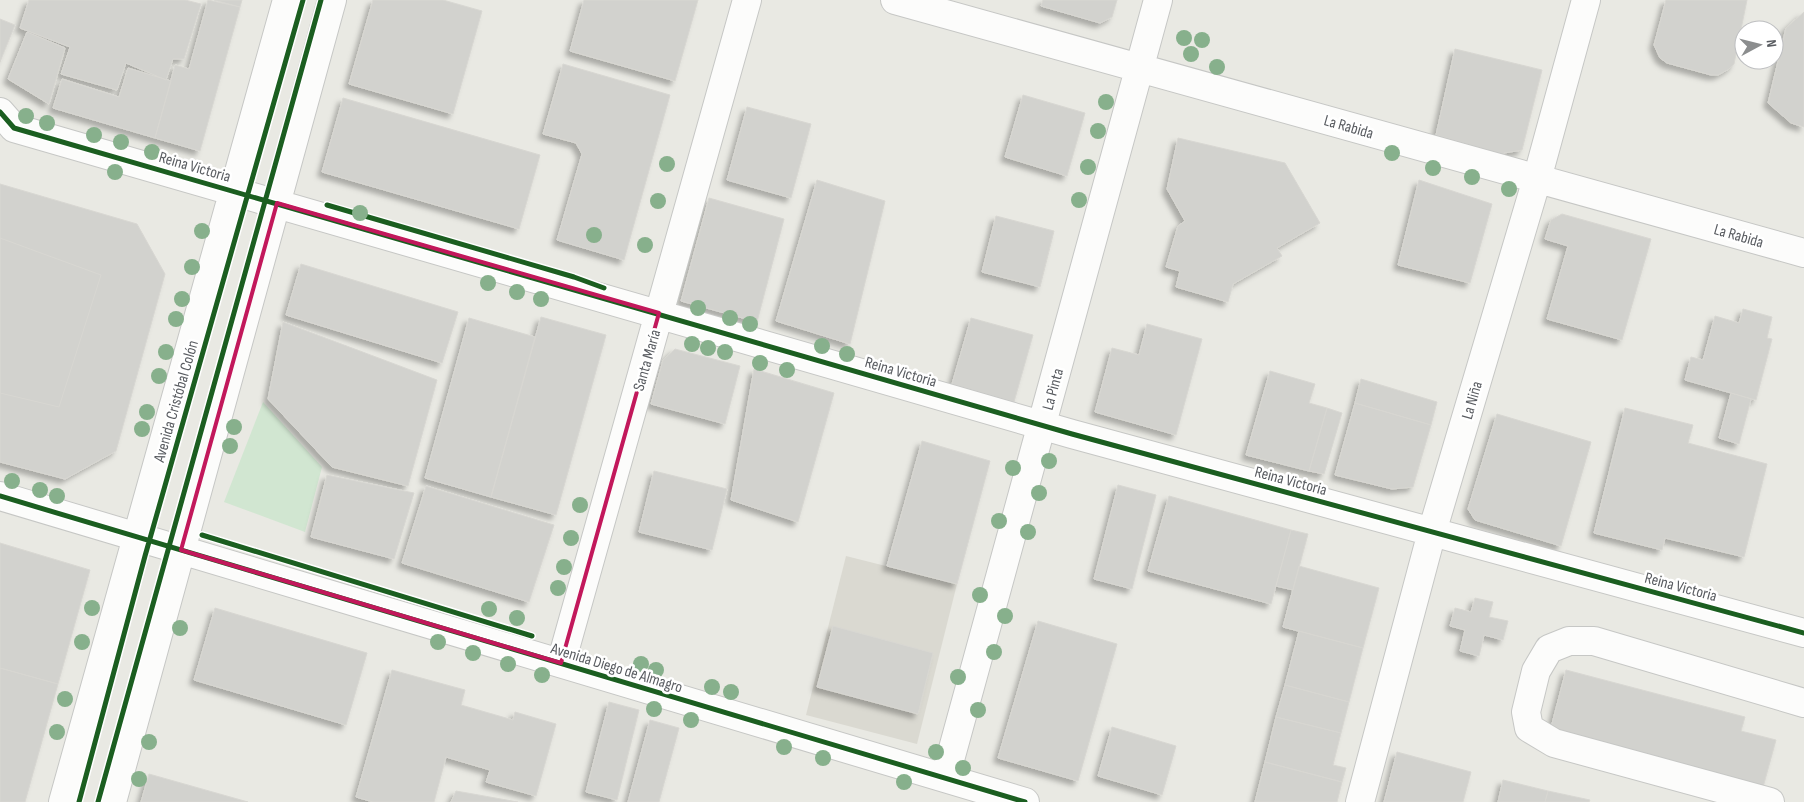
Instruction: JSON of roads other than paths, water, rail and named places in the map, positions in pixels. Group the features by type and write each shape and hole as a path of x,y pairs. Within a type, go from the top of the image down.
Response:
{"street":[{"name":"Avenida Cristóbal Colón","path":"63,802 287,0"},
{"path":"112,802 332,0"},
{"name":"Santa María","path":"561,663 746,0"},
{"name":"La Rabida","path":"895,0 1804,253"},
{"name":"La Pinta","path":"945,778 1158,0"},
{"name":"La Niña","path":"1360,802 1432,532 1537,179 1586,0"},
{"name":"Reina Victoria","path":"0,112 14,128 1042,425 1804,633"},
{"name":"Avenida Diego de Almagro","path":"0,496 1025,802"},
{"path":"1770,802 1554,743 1529,728 1526,712 1536,671 1549,649 1570,641 1594,641 1804,703"}]}
